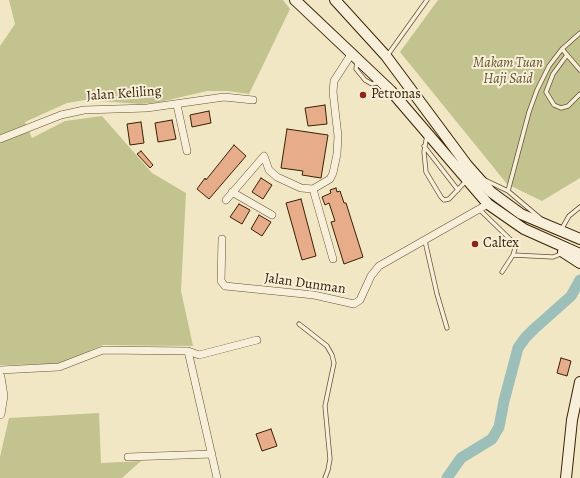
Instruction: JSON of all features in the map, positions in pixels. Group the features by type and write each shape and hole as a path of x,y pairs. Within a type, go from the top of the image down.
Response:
{"main road":[{"path":"295,0 381,81 427,133 472,178 521,214 580,240"},
{"path":"335,0 386,56 472,178 488,204 524,229 580,254"},
{"path":"540,237 580,263"},
{"path":"566,478 572,420 580,382"}],"street":[{"path":"226,200 264,156 269,170 277,177 301,188 313,189 330,180 333,172 338,136 333,92 334,81 355,55"},
{"name":"Jalan Keliling","path":"0,139 61,115 84,110 147,108 178,105 224,97 253,100"},
{"path":"178,105 187,151"},
{"path":"313,189 334,259"},
{"path":"232,192 272,215"},
{"name":"Jalan Dunman","path":"222,239 221,281 225,286 314,295 354,304 360,300 371,276 379,266 480,210 488,204"},
{"path":"0,370 59,367 103,350 188,351 199,355 257,340"},
{"path":"188,351 217,478"},
{"path":"0,377 3,396 0,414"},
{"path":"128,457 212,454"}],"lane":[{"path":"386,56 427,0"},
{"path":"508,191 529,112 537,90 549,66 562,49 580,33"},
{"path":"562,49 580,70"},
{"path":"546,92 552,74 567,55"},
{"path":"537,90 546,92 554,105 562,108 568,106 580,94"},
{"path":"427,133 424,146 426,172 441,197 447,201 472,178 508,191 556,230 580,207"},
{"path":"424,146 458,190"},
{"path":"480,210 514,241 516,245 513,255 502,272"},
{"path":"425,241 437,294 447,328"},
{"path":"513,255 553,257 564,252"},
{"path":"299,324 327,346 334,363 326,401 330,458 325,478"}],"green space":[{"path":"9,0 283,0 290,9 249,94 228,91 207,91 160,102 140,104 85,100 67,103 25,122 32,138 65,121 102,116 152,173 186,193 181,291 193,346 103,345 59,364 0,365 0,46 15,24"},
{"name":"Makam Tuan Haji Said","path":"438,0 580,0 580,178 542,201 507,184 400,52"},
{"path":"99,413 101,463 141,461 122,478 0,478 0,457 9,418"}],"building":[{"path":"325,105 327,124 308,126 305,108"},
{"path":"209,111 211,123 192,127 190,115"},
{"path":"172,120 176,139 158,142 155,123"},
{"path":"141,122 144,143 130,145 127,124"},
{"path":"287,129 328,135 321,178 302,175 303,171 281,168"},
{"path":"234,145 246,156 209,199 197,189"},
{"path":"141,151 153,165 150,168 137,154"},
{"path":"261,178 272,185 263,199 252,192"},
{"path":"336,188 337,192 340,191 344,203 346,203 363,257 344,264 331,222 335,221 329,203 325,205 322,197 331,193 330,190"},
{"path":"301,199 316,256 302,260 286,203"},
{"path":"239,204 250,210 242,224 230,217"},
{"path":"259,215 271,222 262,236 251,229"},
{"path":"561,358 571,361 567,376 557,373"},
{"path":"271,429 277,446 262,451 256,434"}],"waterway":[{"path":"447,478 461,458 492,439 499,427 504,401 518,348 534,329 571,296 580,280"}],"place":[{"name":"Petronas","path":"363,95"},
{"name":"Caltex","path":"475,244"}]}
